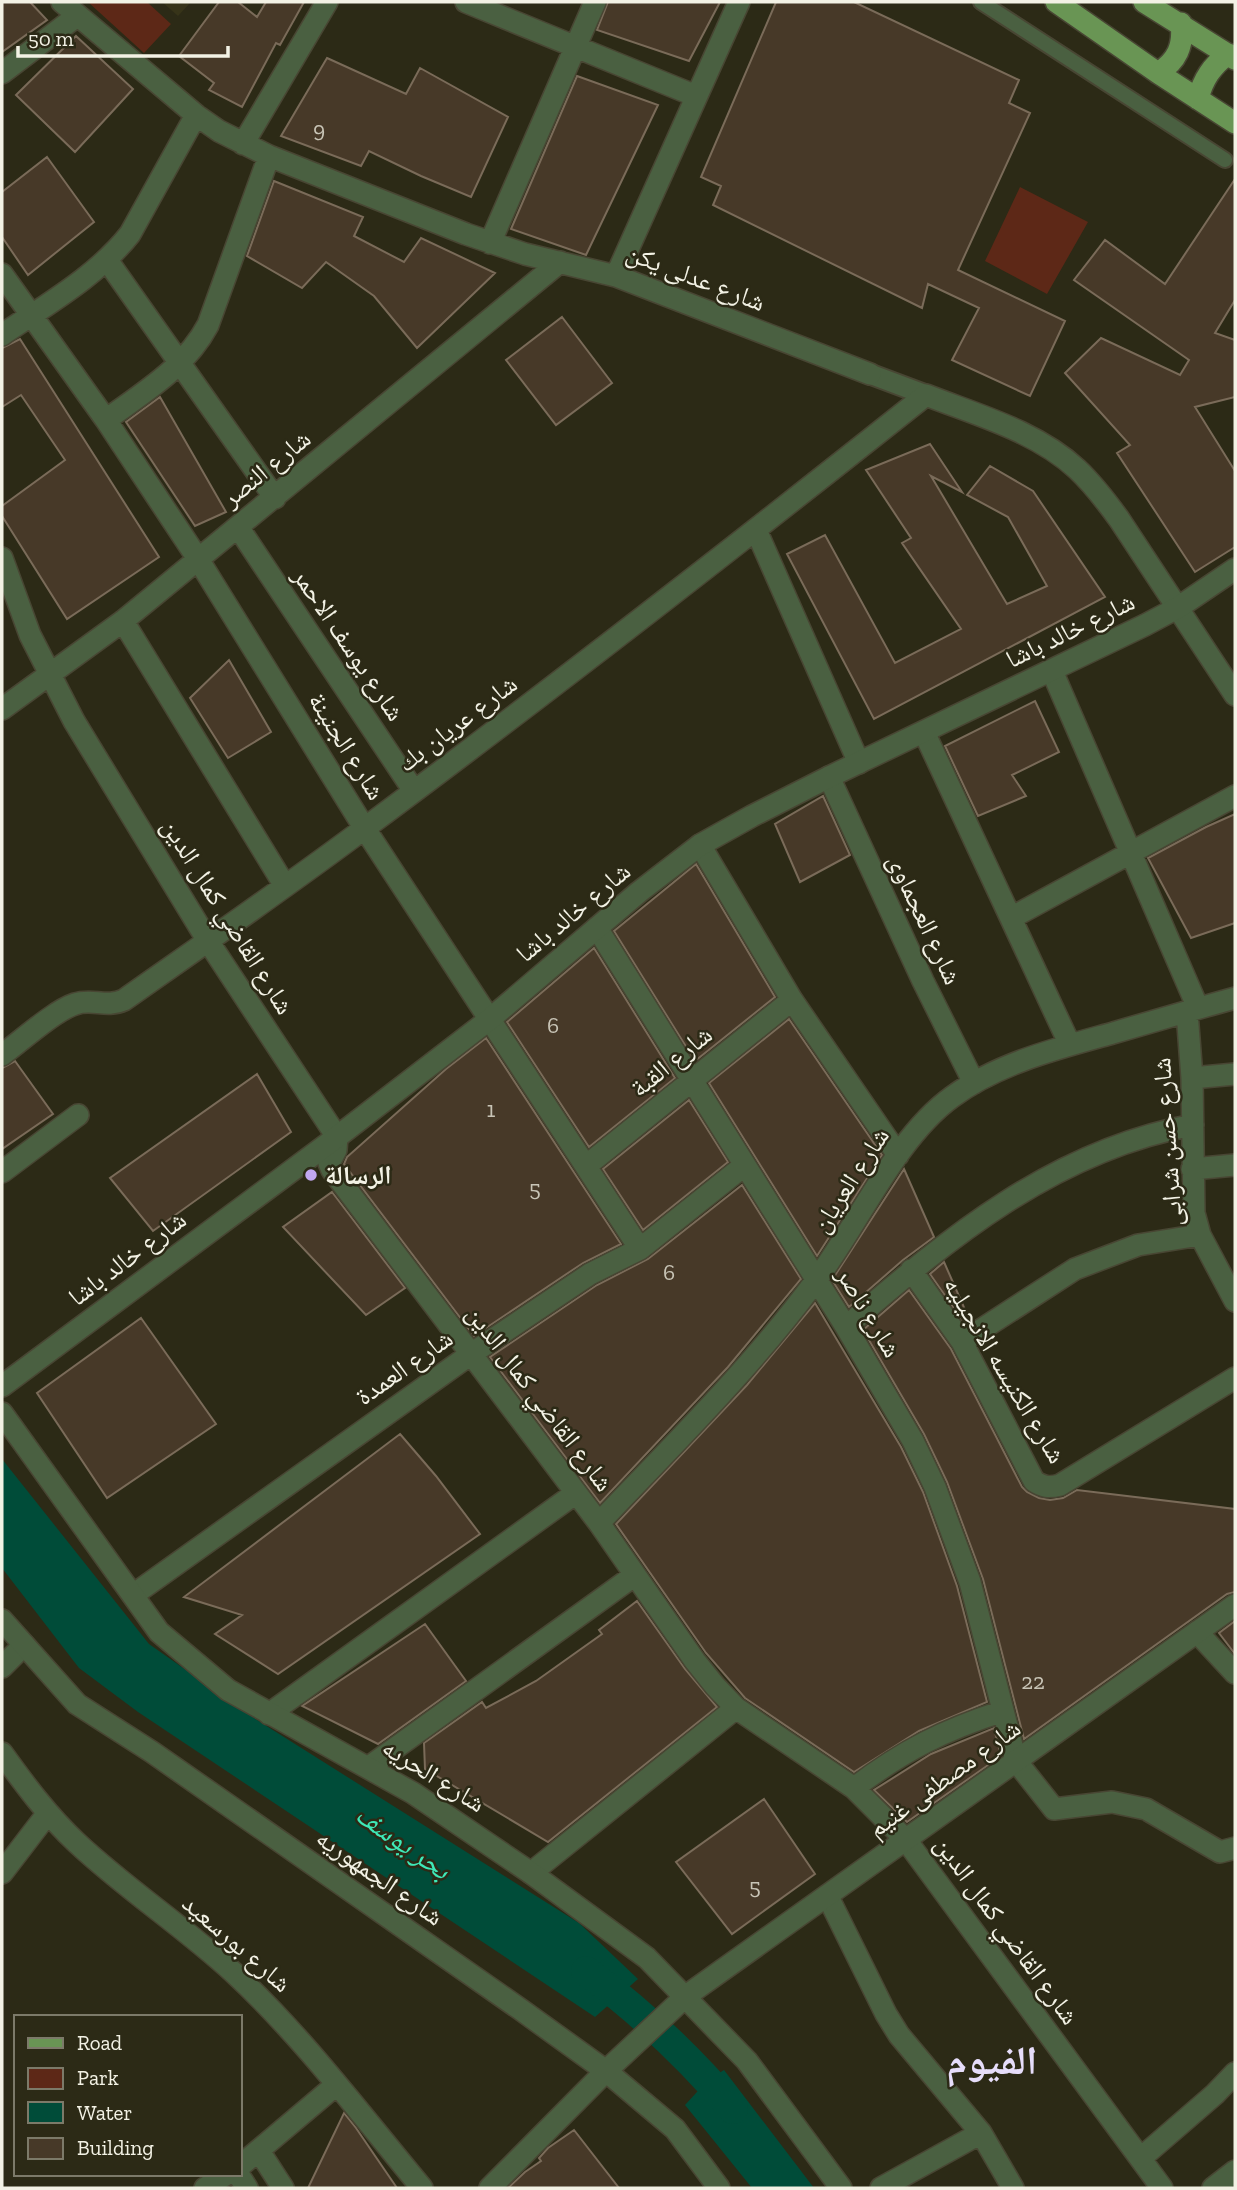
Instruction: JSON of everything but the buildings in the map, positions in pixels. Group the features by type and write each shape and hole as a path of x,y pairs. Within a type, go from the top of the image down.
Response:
{"main road":[{"path":"1056,2 1235,123"},
{"path":"1144,2 1232,56 1211,69 1198,99"},
{"path":"1158,73 1176,57 1183,35 1181,23"}],"street":[{"path":"243,144 327,2"},
{"path":"466,2 696,96"},
{"path":"490,243 595,2"},
{"path":"616,276 739,2"},
{"path":"2,73 69,9"},
{"name":"شارع عدلى يكن","path":"69,9 196,115 243,144 269,156 490,243 616,276 1018,431 1048,447 1075,467 1099,491 1179,607 1235,695"},
{"path":"2,335 107,260 130,234 196,115"},
{"path":"106,420 181,363 200,340 208,325 269,156"},
{"path":"107,260 275,498"},
{"name":"شارع النصر","path":"2,709 123,621 560,262"},
{"name":"شارع الجنينة","path":"2,274 106,420 198,559 365,829 640,1249"},
{"name":"شارع عريان بك","path":"2,1055 72,1005 86,1002 109,1005 124,1000 365,829 756,530 926,395"},
{"name":"شارع يوسف الاحمر","path":"238,527 414,791"},
{"path":"756,530 859,762"},
{"name":"شارع القاضي كمال الدين","path":"2,558 30,635 74,721 208,941 337,1137 336,1150 329,1163 332,1170 599,1523 695,1661 736,1708 854,1788 906,1840 1161,2188"},
{"name":"شارع خالد باشا","path":"2,1386 337,1137 490,1019 665,871 700,845 859,762 1052,671 1179,607 1235,569"},
{"path":"123,621 285,886"},
{"name":"شارع حسن شرابى","path":"1052,671 1193,1010 1194,1213 1200,1235 1235,1301"},
{"path":"924,732 1070,1045"},
{"name":"شارع العجماوى","path":"829,777 918,970 974,1083"},
{"path":"1011,918 1235,796"},
{"path":"700,845 792,1000 898,1156"},
{"name":"شارع ناصر","path":"597,928 846,1327 913,1441 935,1487 970,1582 1016,1761"},
{"name":"شارع العريان","path":"599,1523 757,1355 817,1280 898,1156 931,1114 974,1083 999,1070 1070,1045 1235,998"},
{"name":"شارع القبة","path":"586,1166 792,1000"},
{"path":"1192,1078 1235,1074"},
{"path":"2,1172 78,1115"},
{"path":"846,1327 911,1270 986,1213 1057,1173 1132,1140 1192,1125"},
{"name":"شارع العمدة","path":"133,1595 471,1354 590,1274 640,1249 745,1165"},
{"path":"1192,1169 1235,1165"},
{"path":"962,1342 1075,1269 1138,1245 1200,1235"},
{"name":"شارع الكنيسه الانجيليه","path":"911,1270 962,1342 1034,1481 1042,1486 1051,1488 1060,1485 1235,1378"},
{"name":"شارع الحريه","path":"2,1413 159,1632 228,1690 369,1767 470,1830 647,1958 747,2061 841,2188"},
{"path":"269,1714 576,1493"},
{"path":"369,1767 635,1575"},
{"name":"شارع مصطفى غنيم","path":"606,2071 686,1996 1235,1605"},
{"name":"شارع الجمهوريه","path":"2,1620 77,1704 152,1752 606,2071 675,2129 719,2188"},
{"path":"1197,1632 1235,1673"},
{"path":"2,1667 24,1646"},
{"path":"531,1873 736,1708"},
{"path":"854,1788 923,1741 961,1724 1003,1711"},
{"name":"شارع بورسعيد","path":"2,1753 48,1813 103,1867 230,1969 265,2002 422,2188"},
{"path":"1016,1761 1054,1809 1112,1802 1146,1809 1220,1852 1235,1848"},
{"path":"2,1873 48,1813"},
{"path":"828,1897 899,2035 981,2133 1013,2188"},
{"path":"490,2188 606,2071"},
{"path":"1141,2158 1215,2094 1235,2073"},
{"path":"242,2164 336,2085"},
{"path":"881,2188 981,2133"},
{"path":"260,2151 283,2188"},
{"path":"1213,2188 1235,2171"},
{"path":"205,2188 224,2176"}],"lane":[{"path":"981,2 1225,160"}],"shaded area":[{"path":"162,2 191,2 178,16"}],"green space":[{"path":"88,2 147,2 171,24 144,53"},
{"path":"1020,187 1088,222 1047,294 985,261"}],"water":[{"path":"2,1459 149,1644 257,1720 579,1923 638,1979 595,2017 138,1712 79,1668 2,1568"},
{"path":"724,2070 814,2188 752,2188 685,2105 708,2080"}],"waterway":[{"name":"بحر يوسف","path":"586,1971 664,2036 733,2109"}],"place":[{"name":"الرسالة","path":"311,1175"}],"district":[{"name":"الفيوم","path":"992,2060"}]}
